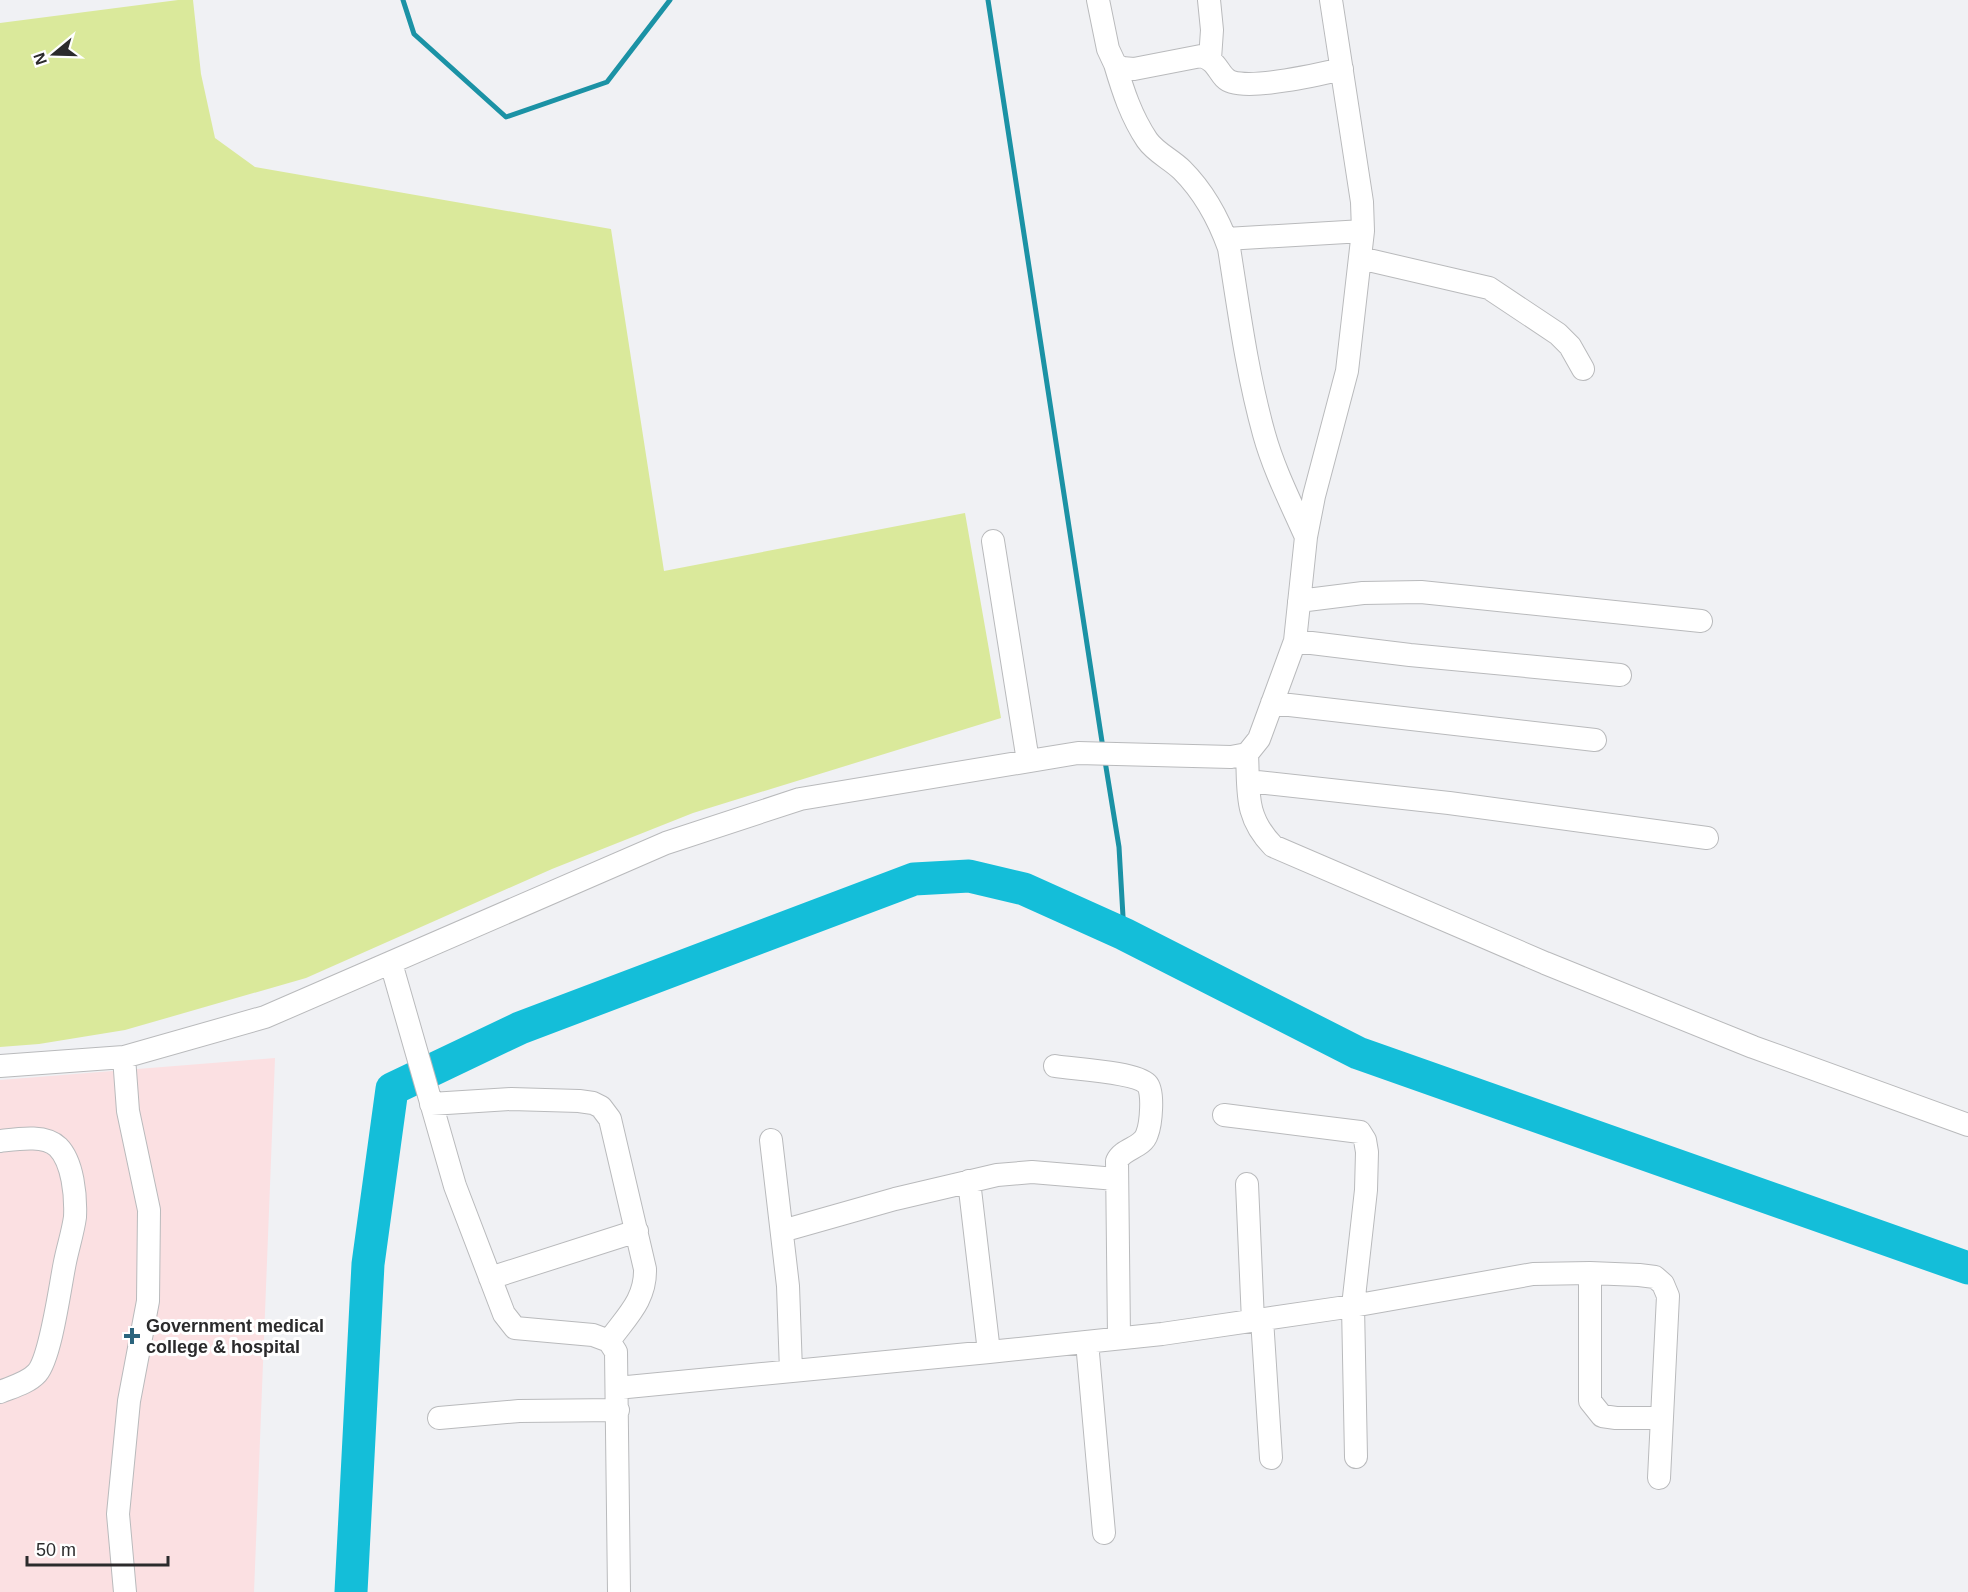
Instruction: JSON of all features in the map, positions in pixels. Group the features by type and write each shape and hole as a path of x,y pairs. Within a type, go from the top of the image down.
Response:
{"street":[{"path":"1098,0 1108,49 1129,108 1154,148 1181,169 1200,191 1226,239 1246,359 1265,435 1276,468 1306,537"},
{"path":"1209,0 1212,30 1210,58"},
{"path":"1332,0 1362,202 1363,231 1347,371 1314,496 1306,537 1295,641 1258,739 1247,754 1250,802 1254,821 1273,846 1285,852 1545,963 1752,1047 1968,1125"},
{"path":"1115,64 1122,68 1134,69 1201,56 1210,58 1227,80 1234,83 1271,82 1342,69"},
{"path":"1226,239 1363,231"},
{"path":"1360,258 1489,288 1558,334 1570,346 1583,369"},
{"path":"993,541 1029,761"},
{"path":"1299,601 1363,593 1420,592 1701,621"},
{"path":"1295,641 1410,655 1620,675"},
{"path":"1272,704 1595,740"},
{"path":"0,1066 124,1057 265,1017 666,843 801,799 1078,753 1232,757 1247,754"},
{"path":"1248,781 1449,803 1707,838"},
{"path":"392,963 455,1186 504,1314 515,1328 593,1335 609,1341 616,1352 619,1592"},
{"path":"124,1057 128,1111 148,1210 148,1301 129,1401 118,1504 125,1592"},
{"path":"1055,1066 1141,1079 1149,1085 1152,1096 1147,1134 1143,1142 1120,1154 1117,1161 1119,1338"},
{"path":"429,1096 579,1101 601,1107 610,1119 645,1269 645,1283 639,1300 609,1341"},
{"path":"1224,1114 1360,1132 1365,1140 1367,1152 1365,1190 1353,1306 1356,1457"},
{"path":"0,1140 50,1141 59,1148 66,1159 72,1180 75,1217 49,1342 42,1363 38,1372 28,1380 0,1392"},
{"path":"771,1140 788,1286 791,1371"},
{"path":"782,1231 895,1199 969,1181 1019,1172 1116,1179"},
{"path":"969,1181 989,1353"},
{"path":"1247,1184 1257,1320 1271,1458"},
{"path":"490,1278 637,1232"},
{"path":"1590,1273 1590,1401 1602,1416 1662,1418"},
{"path":"439,1418 617,1399 791,1371 989,1353 1257,1320 1353,1306 1533,1274 1639,1275 1655,1277 1663,1284 1668,1296 1659,1478"},
{"path":"1087,1342 1104,1533"}],"shaded area":[{"name":"Government medical college & hospital","path":"275,1058 254,1592 0,1592 0,1080"}],"green space":[{"path":"193,0 201,74 215,138 255,167 611,229 664,571 965,513 1001,718 693,813 552,869 306,978 125,1030 39,1044 0,1047 0,23"}],"waterway":[{"path":"403,0 414,34 506,117 607,82 670,0"},
{"path":"988,0 1103,748"},
{"path":"1105,761 1119,847 1124,934"},
{"path":"351,1592 368,1264 392,1089 520,1028 914,879 969,876 1024,889 1124,934 1358,1053 1968,1268"}],"place":[{"name":"Government medical college & hospital","path":"132,1336"}]}
